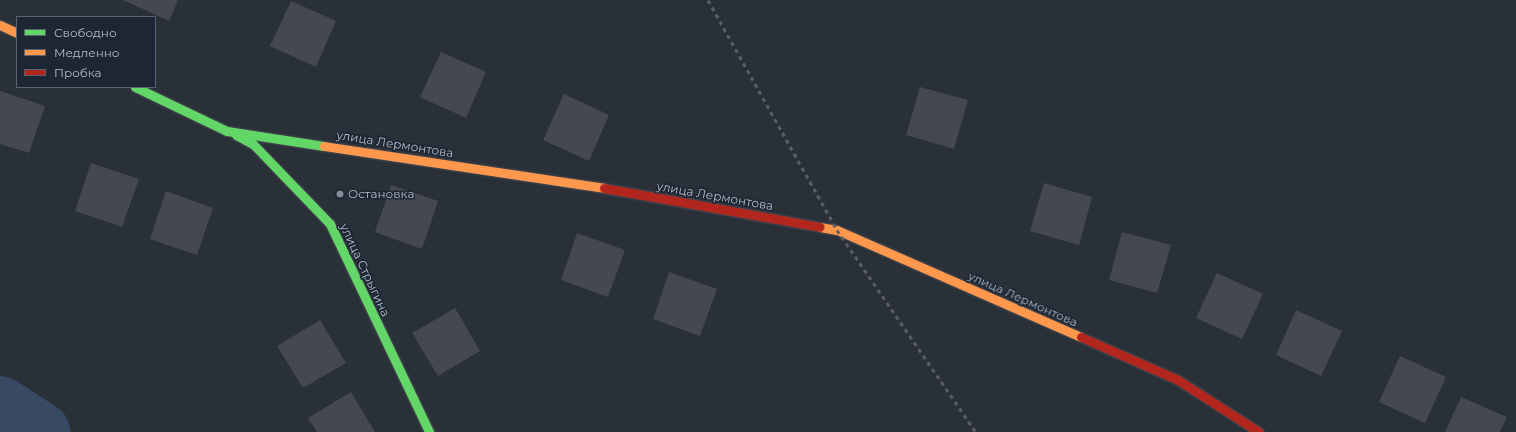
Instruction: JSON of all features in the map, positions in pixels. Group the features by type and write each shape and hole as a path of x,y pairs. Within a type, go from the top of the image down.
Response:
{"street":[{"path":"0,25 16,33"},
{"name":"улица Лермонтова","path":"137,88 227,131 580,184 837,230 1178,380 1259,432"},
{"name":"улица Стрыгина","path":"227,131 253,144 330,224 429,432"}],"building":[{"path":"123,0 178,0 169,21"},
{"path":"291,1 336,21 316,67 270,46"},
{"path":"441,52 486,72 466,118 420,97"},
{"path":"920,87 968,100 954,149 906,135"},
{"path":"0,91 45,106 29,153 0,144"},
{"path":"564,94 609,115 589,161 543,140"},
{"path":"91,163 139,179 122,227 75,211"},
{"path":"1044,183 1092,197 1079,245 1030,231"},
{"path":"391,185 438,201 422,249 375,232"},
{"path":"166,191 213,208 197,255 150,239"},
{"path":"1122,232 1171,245 1157,293 1109,280"},
{"path":"577,233 625,250 608,297 561,280"},
{"path":"669,272 717,289 700,336 653,319"},
{"path":"1217,273 1263,294 1242,339 1196,318"},
{"path":"455,308 480,351 438,376 412,333"},
{"path":"1296,310 1342,331 1321,376 1276,355"},
{"path":"320,320 346,363 303,388 277,346"},
{"path":"1400,356 1446,377 1425,423 1379,402"},
{"path":"351,392 375,432 317,432 308,418"},
{"path":"1461,397 1507,417 1500,432 1445,432"}],"waterway":[{"path":"0,406 40,432"}],"railway":[{"path":"708,0 837,230 976,432"}],"traffic: fast":[{"path":"137,88 227,131 324,146"},
{"path":"236,135 253,144 330,224 429,432"}],"traffic: slow":[{"path":"0,25 16,33"},
{"path":"324,146 604,188"},
{"path":"820,227 837,230 1081,337"}],"traffic: jam":[{"path":"604,188 820,227"},
{"path":"1081,337 1178,380 1259,432"}],"place":[{"name":"Остановка","path":"340,194"}]}
